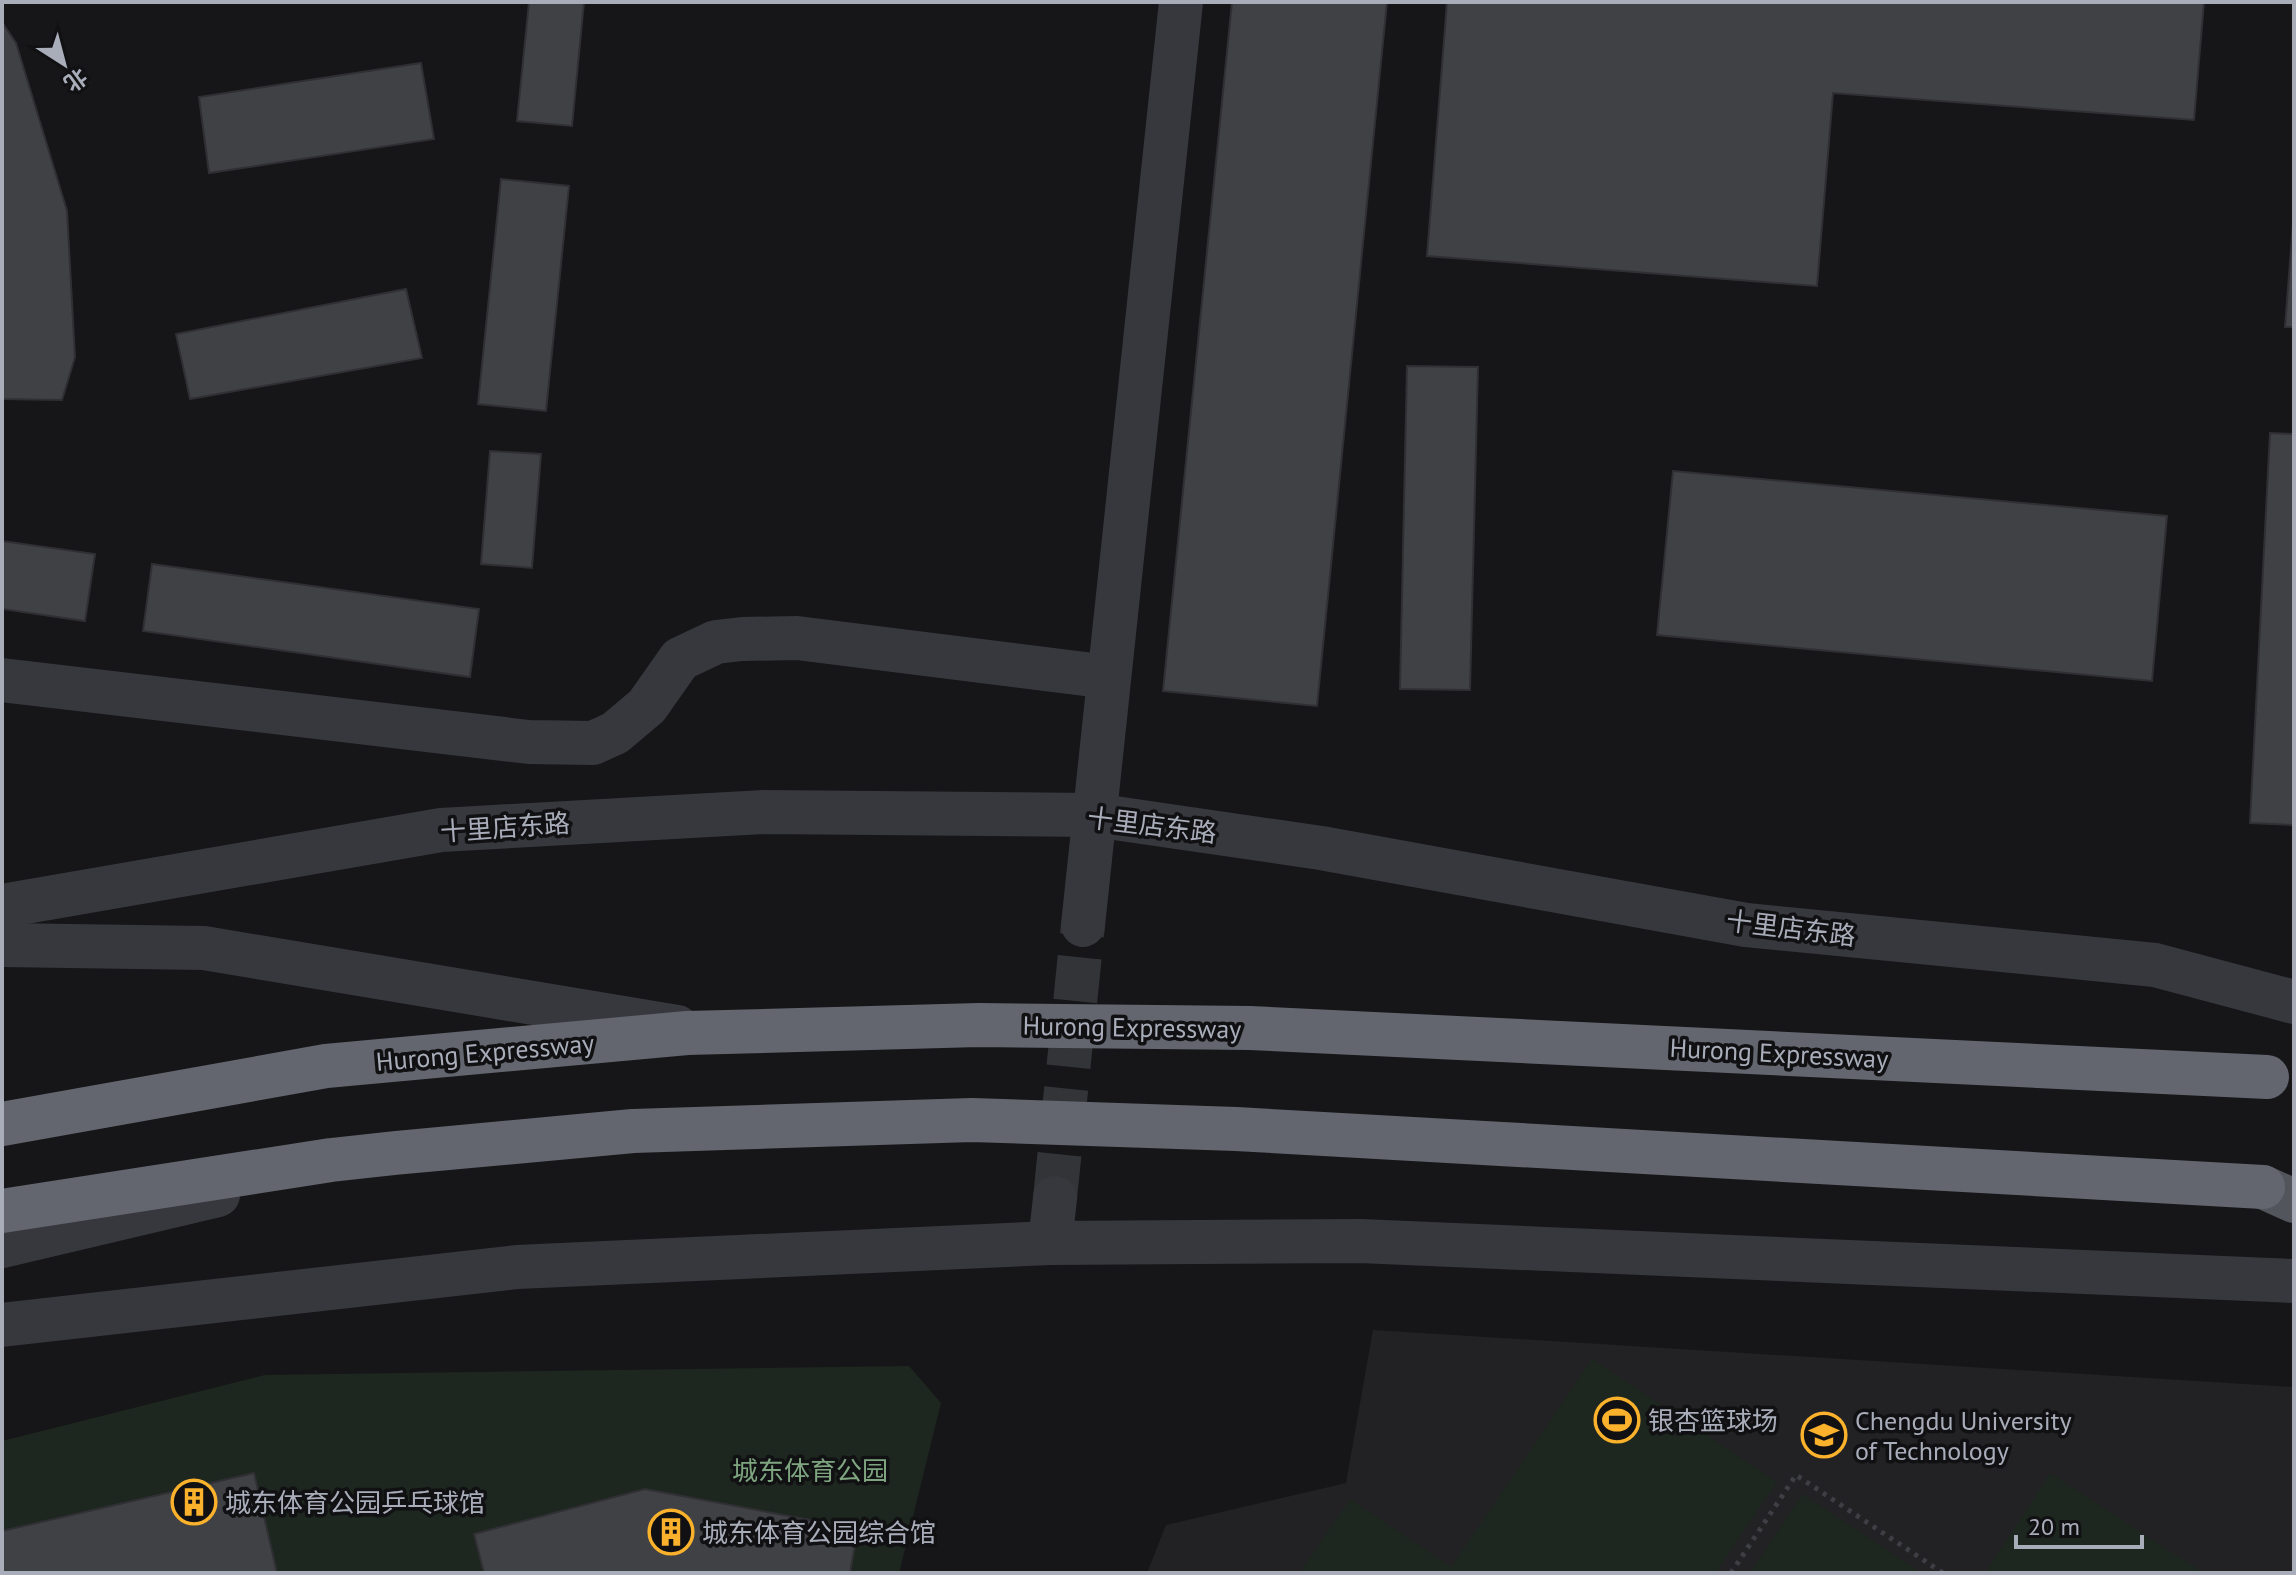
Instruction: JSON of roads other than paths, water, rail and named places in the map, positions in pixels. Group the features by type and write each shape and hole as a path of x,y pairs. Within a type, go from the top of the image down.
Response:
{"highway":[{"name":"Hurong Expressway","path":"2,1124 326,1066 711,1032 979,1025 1250,1028 2285,1077"},
{"path":"2,1211 316,1162 395,1153 633,1131 972,1120 1252,1129 2284,1193"}],"street":[{"path":"1083,925 1181,2"},
{"path":"2,680 529,742 593,743 615,733 647,706 680,659 716,642 729,640 797,638 1109,677"},
{"name":"十里店东路","path":"2,906 441,830 764,812 1094,815 1321,848 1746,925 2155,965 2294,1002"},
{"path":"2,945 204,948 711,1032"},
{"path":"2,1246 395,1153"},
{"path":"1050,1243 1055,1198"},
{"path":"2,1325 517,1267 1050,1243 1360,1241 2294,1281"}],"tunnel":[{"path":"1055,1198 1083,925"}],"place":[{"name":"银杏篮球场","path":"1617,1420"},
{"name":"Chengdu University of Technology","path":"1824,1435"},
{"name":"城东体育公园乒乓球馆","path":"194,1502"},
{"name":"城东体育公园综合馆","path":"671,1532"}],"park label":[{"name":"城东体育公园","path":"810,1470"}]}
